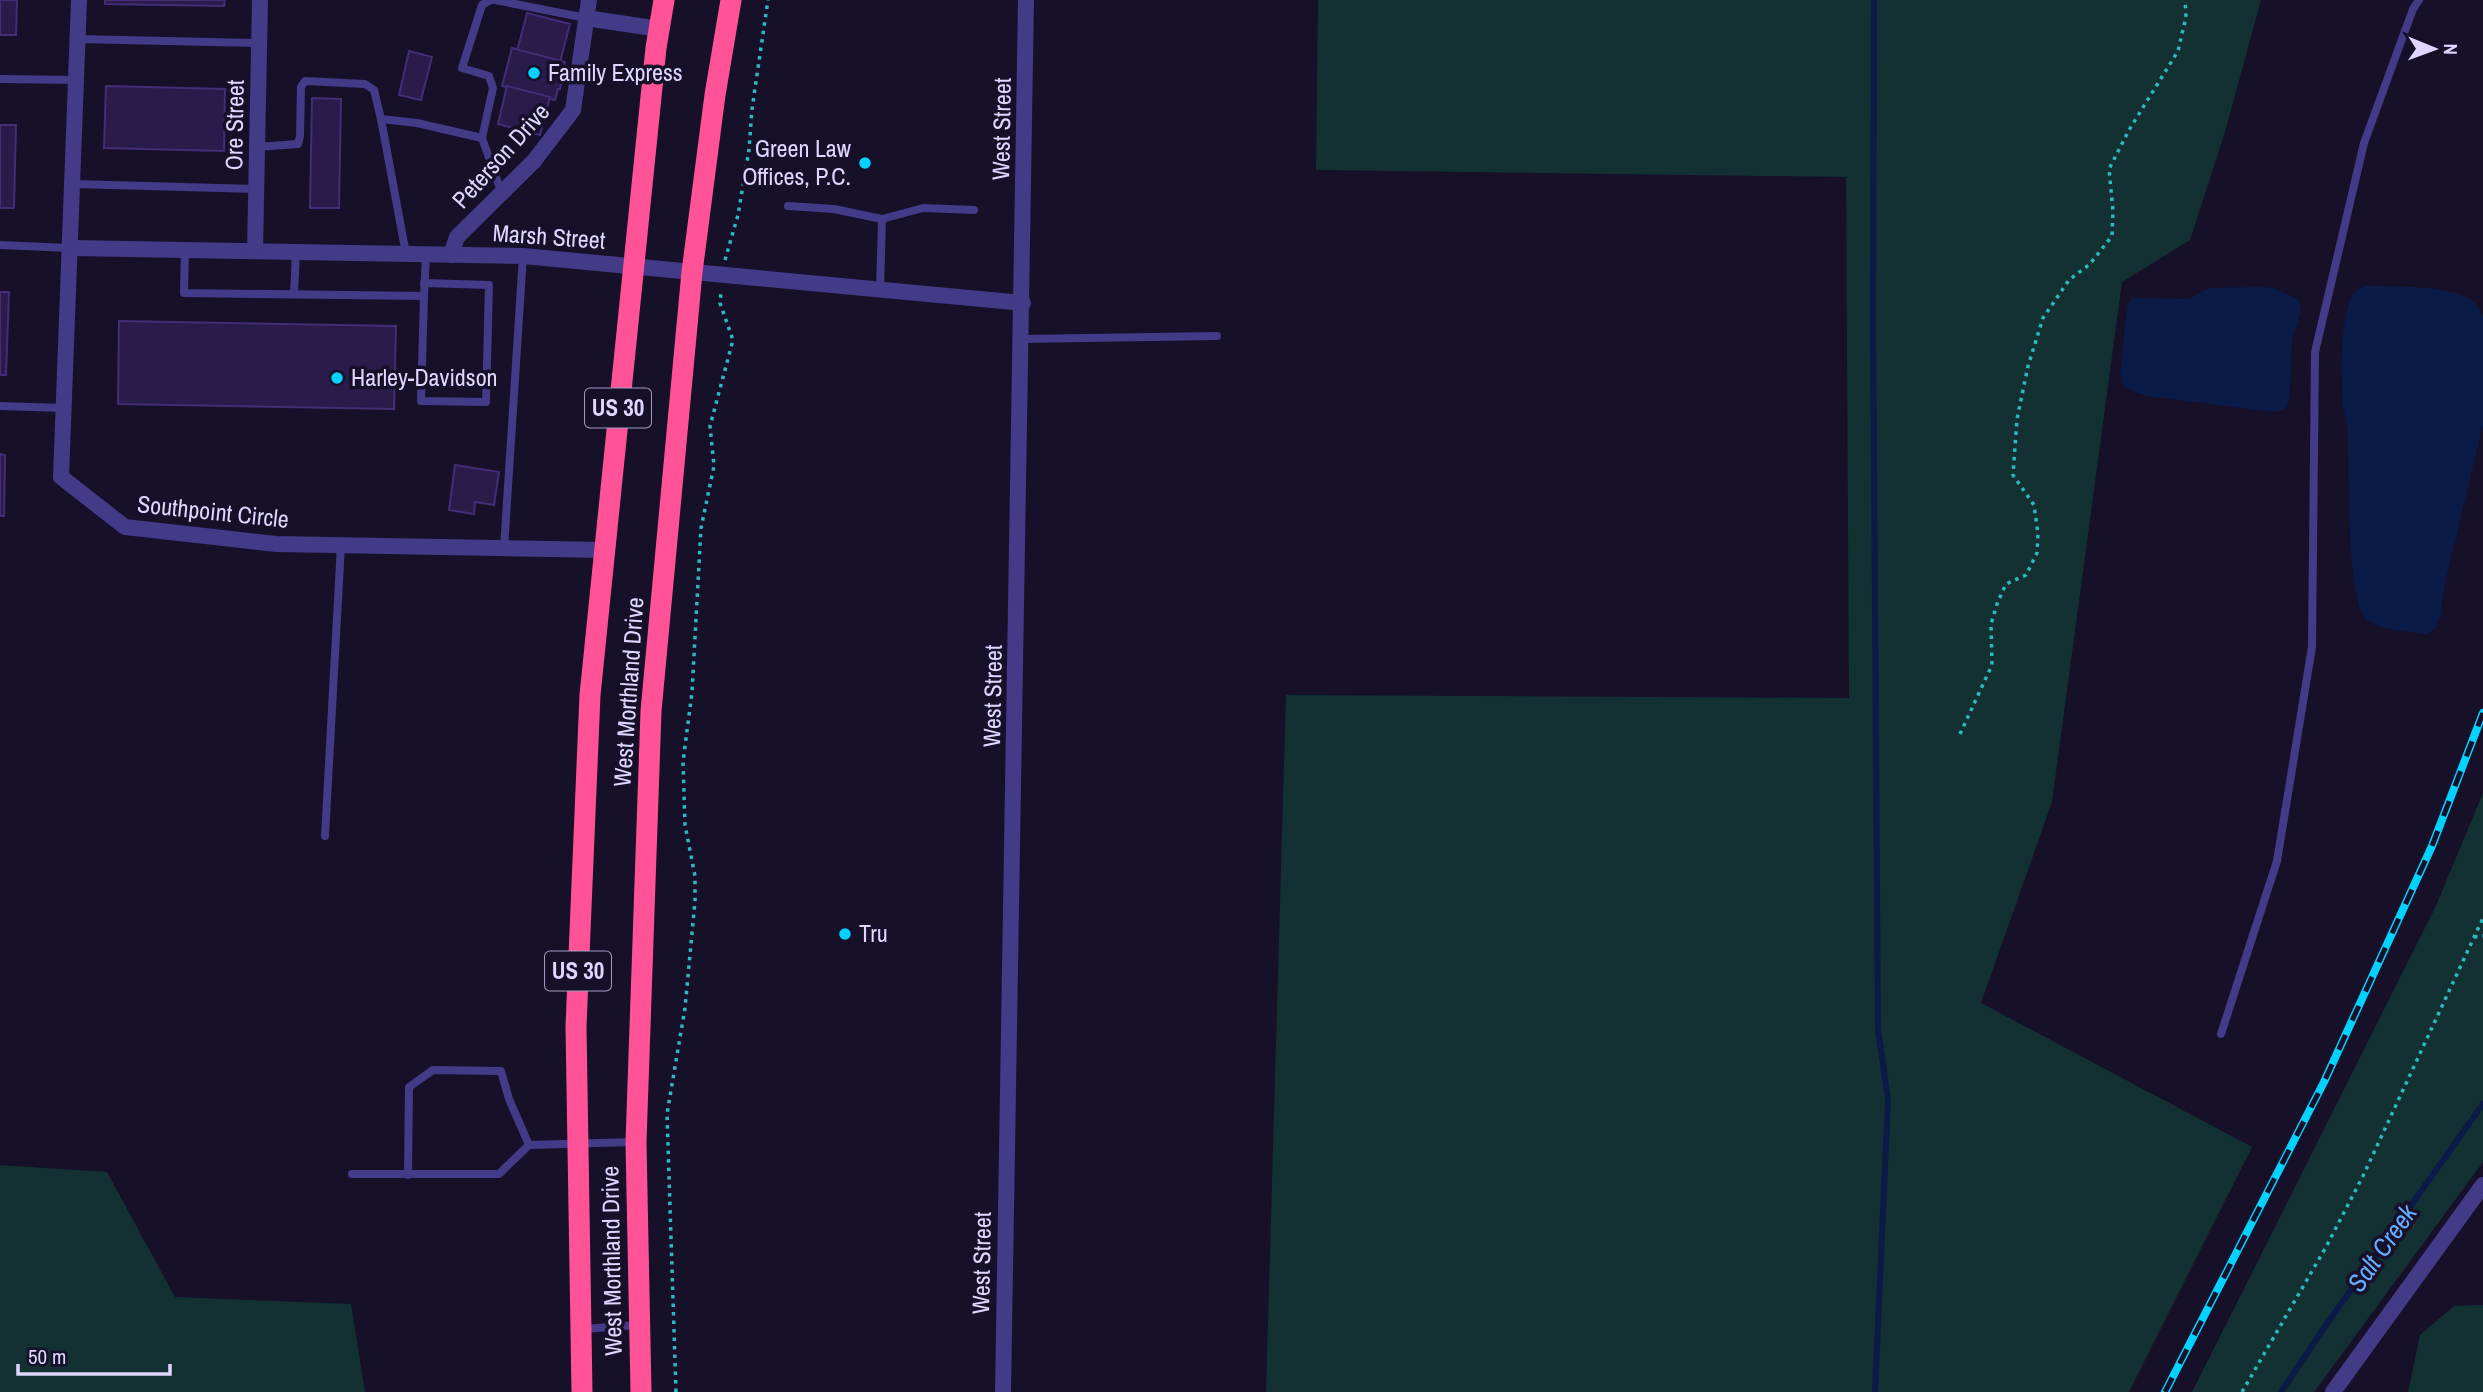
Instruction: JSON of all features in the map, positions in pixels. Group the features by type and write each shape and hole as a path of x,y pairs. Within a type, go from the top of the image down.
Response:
{"highway":[{"name":"West Morthland Drive","path":"582,1392 576,1026 590,695 633,266 664,0"},
{"name":"West Morthland Drive","path":"641,1392 636,1142 651,711 692,272 715,95 731,0"}],"street":[{"name":"Southpoint Circle","path":"79,0 61,477 125,527 276,544 603,550"},
{"name":"Ore Street","path":"255,251 260,0"},
{"name":"Peterson Drive","path":"451,255 457,237 534,161 573,110 589,0"},
{"name":"West Street","path":"1003,1392 1026,0"},
{"path":"586,18 659,29"},
{"name":"Marsh Street","path":"71,248 523,256 1023,303"},
{"path":"2333,1392 2482,1186"}],"lane":[{"path":"502,194 482,138 493,88 489,76 462,68 482,5 493,0 586,18"},
{"path":"2221,1034 2277,861 2312,647 2315,352 2364,143 2413,9 2419,0"},
{"path":"77,39 259,43"},
{"path":"0,79 76,80"},
{"path":"257,147 298,144 301,87 305,81 365,84 374,90 406,254"},
{"path":"381,119 417,123 482,138"},
{"path":"73,184 256,189"},
{"path":"788,206 834,209 882,219 923,208 974,209"},
{"path":"880,290 882,219"},
{"path":"0,245 71,248"},
{"path":"185,250 184,293 424,296"},
{"path":"294,294 296,252"},
{"path":"424,284 489,285 486,402 421,401 424,284 426,254"},
{"path":"504,548 523,256"},
{"path":"1022,339 1217,336"},
{"path":"0,406 64,408"},
{"path":"325,836 341,545"},
{"path":"408,1175 409,1087 433,1070 501,1071 509,1099 529,1144"},
{"path":"352,1174 499,1174 529,1144 636,1142"},
{"path":"581,1329 640,1325"}],"path":[{"path":"676,1392 667,1114 685,1007 695,901 695,876 685,825 683,762 692,692 701,527 714,466 710,426 733,341 720,303 725,251 737,215 749,150 752,109 768,0"},
{"path":"1960,734 1992,665 1991,624 1997,604 2006,584 2026,575 2037,553 2038,534 2034,505 2013,475 2017,419 2028,366 2043,318 2069,280 2090,264 2112,236 2113,211 2109,169 2129,130 2178,51 2186,17 2185,0"},
{"path":"2242,1392 2326,1247 2363,1175 2483,918"},
{"path":"2474,937 2483,936"}],"green space":[{"path":"1318,0 2261,0 2225,132 2190,240 2122,282 2052,802 1981,1003 2252,1147 2129,1392 1266,1392 1286,695 1849,698 1846,177 1316,170"},
{"path":"2483,793 2483,1162 2314,1392 2192,1392 2435,908"},
{"path":"0,1165 107,1172 175,1297 351,1304 365,1392 0,1392"},
{"path":"2483,1305 2483,1392 2408,1392 2420,1335 2454,1306"}],"water":[{"path":"2209,288 2274,288 2298,299 2301,312 2292,339 2290,388 2288,405 2284,410 2274,412 2147,396 2131,391 2123,385 2120,374 2127,307 2132,298 2189,299"},
{"path":"2360,288 2424,288 2454,293 2475,303 2483,318 2483,425 2445,583 2440,618 2435,629 2427,634 2395,630 2371,623 2360,607 2355,586 2342,353 2350,299"}],"building":[{"path":"0,0 17,0 16,35 0,35"},
{"path":"105,0 225,0 224,6 105,4"},
{"path":"527,13 570,24 560,62 517,51"},
{"path":"512,48 565,62 555,100 502,86"},
{"path":"409,51 432,57 421,100 399,95"},
{"path":"106,86 225,89 224,151 104,148"},
{"path":"507,86 550,97 540,135 498,124"},
{"path":"312,98 341,99 339,208 310,208"},
{"path":"0,125 16,125 14,208 0,208"},
{"path":"0,292 9,292 6,375 0,375"},
{"path":"119,321 396,326 394,409 118,404"},
{"path":"0,454 5,455 4,516 0,516"},
{"path":"455,465 499,472 494,505 475,502 474,514 449,510"}],"waterway":[{"path":"1874,0 1873,327 1878,1030 1888,1099 1875,1392"},
{"name":"Salt Creek","path":"2281,1392 2483,1104"}],"railway":[{"path":"2165,1392 2324,1082 2432,846 2483,713"}],"place":[{"name":"Family Express","path":"534,73"},
{"name":"Green Law Offices, P.C.","path":"865,163"},
{"name":"Harley-Davidson","path":"337,378"},
{"name":"Tru","path":"845,934"}]}
